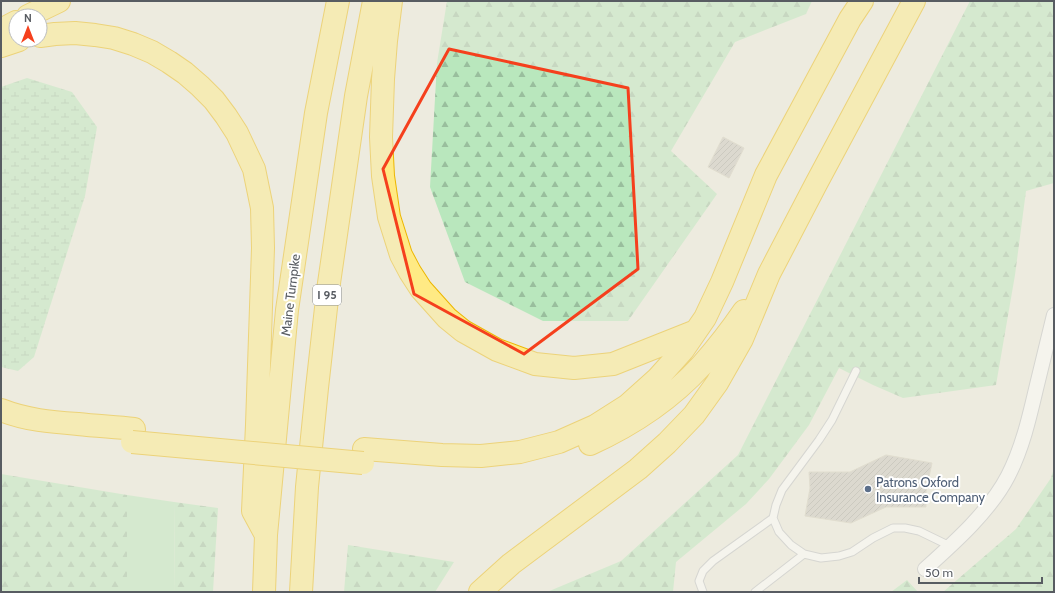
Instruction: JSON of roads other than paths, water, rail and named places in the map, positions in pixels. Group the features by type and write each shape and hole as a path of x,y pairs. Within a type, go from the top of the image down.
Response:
{"highway":[{"path":"45,8 59,1"},
{"name":"Maine Turnpike","path":"264,592 266,535 287,310 316,113 338,1"},
{"name":"I 95","path":"301,592 307,486 316,388 328,290 356,96 374,1"},
{"path":"391,1 383,79 381,138 383,176 389,217 401,255 421,290 447,318 463,331 497,350 535,364 574,368 613,364 696,332"},
{"path":"363,456 481,456 520,452 559,442 595,426 628,405 657,380 683,350 705,318 722,282 766,175 850,19 862,1"},
{"path":"480,592 511,564 638,469 667,443 694,415 717,382 742,339 769,274 914,1"},
{"path":"48,35 75,33 114,38 152,52 169,62 185,73 214,100 237,132 254,169 262,208 263,248 253,512 266,535"},
{"path":"1,424 44,434 133,436 363,456 436,469 495,469 534,463 572,452 608,436 642,416 673,392 702,365 727,335 769,274"},
{"path":"1,410 48,422 133,436"}],"street":[{"path":"925,569 950,546 992,502 1008,477 1020,449 1029,420 1054,315"}],"lane":[{"path":"856,371 832,420 782,490 773,518 779,532 791,545 804,554 821,558 840,556 852,552 872,538 893,528 905,528 918,531 950,546"},
{"path":"703,592 699,581 703,571 713,561 773,518"},
{"path":"755,592 804,554"}],"place":[{"name":"Patrons Oxford Insurance Company","path":"868,489"}]}
